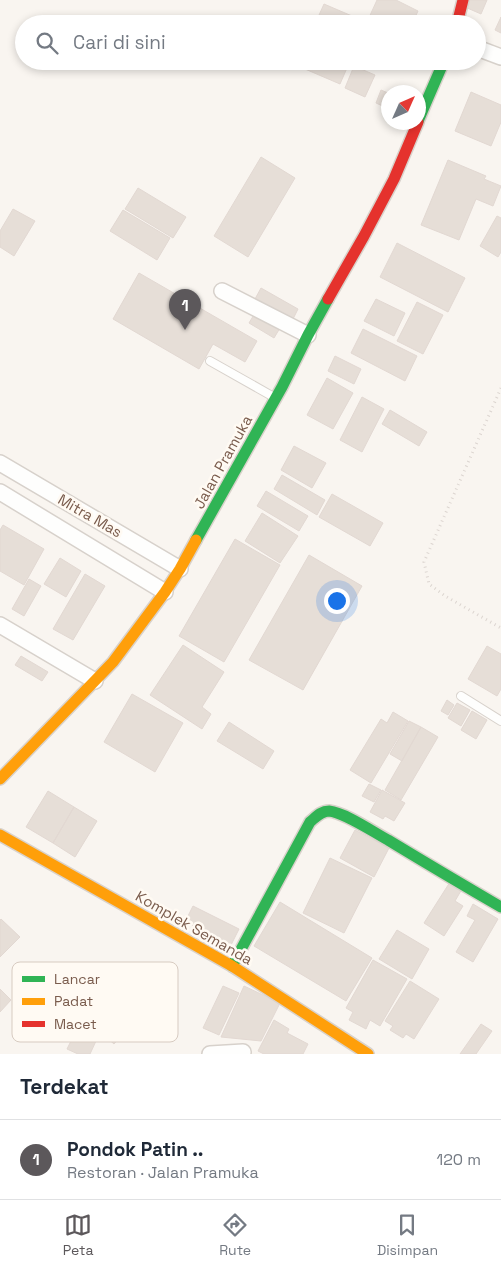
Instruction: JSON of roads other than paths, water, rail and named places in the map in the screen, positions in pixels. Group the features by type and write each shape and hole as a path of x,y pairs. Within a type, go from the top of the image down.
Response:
{"main road":[{"path":"459,15 463,0"},
{"name":"Jalan Pramuka","path":"426,103 440,70"},
{"name":"Jalan Pramuka","path":"0,779 113,662 166,592 276,398 308,335 394,179 415,130"},
{"path":"232,966 310,822 322,812 339,813 362,824 501,907"},
{"name":"Komplek Semanda","path":"0,835 232,966 368,1054"}],"street":[{"path":"486,51 501,57"},
{"path":"222,290 308,335"},
{"name":"Mitra Mas","path":"0,463 180,569"},
{"name":"Mitra Mas","path":"0,492 166,592"},
{"path":"0,625 95,681"},
{"path":"210,1054 243,1052"}],"lane":[{"path":"210,361 276,398"},
{"path":"461,696 501,721"}],"place":[{"name":"Pondok Patin ..","path":"185,330"}]}
